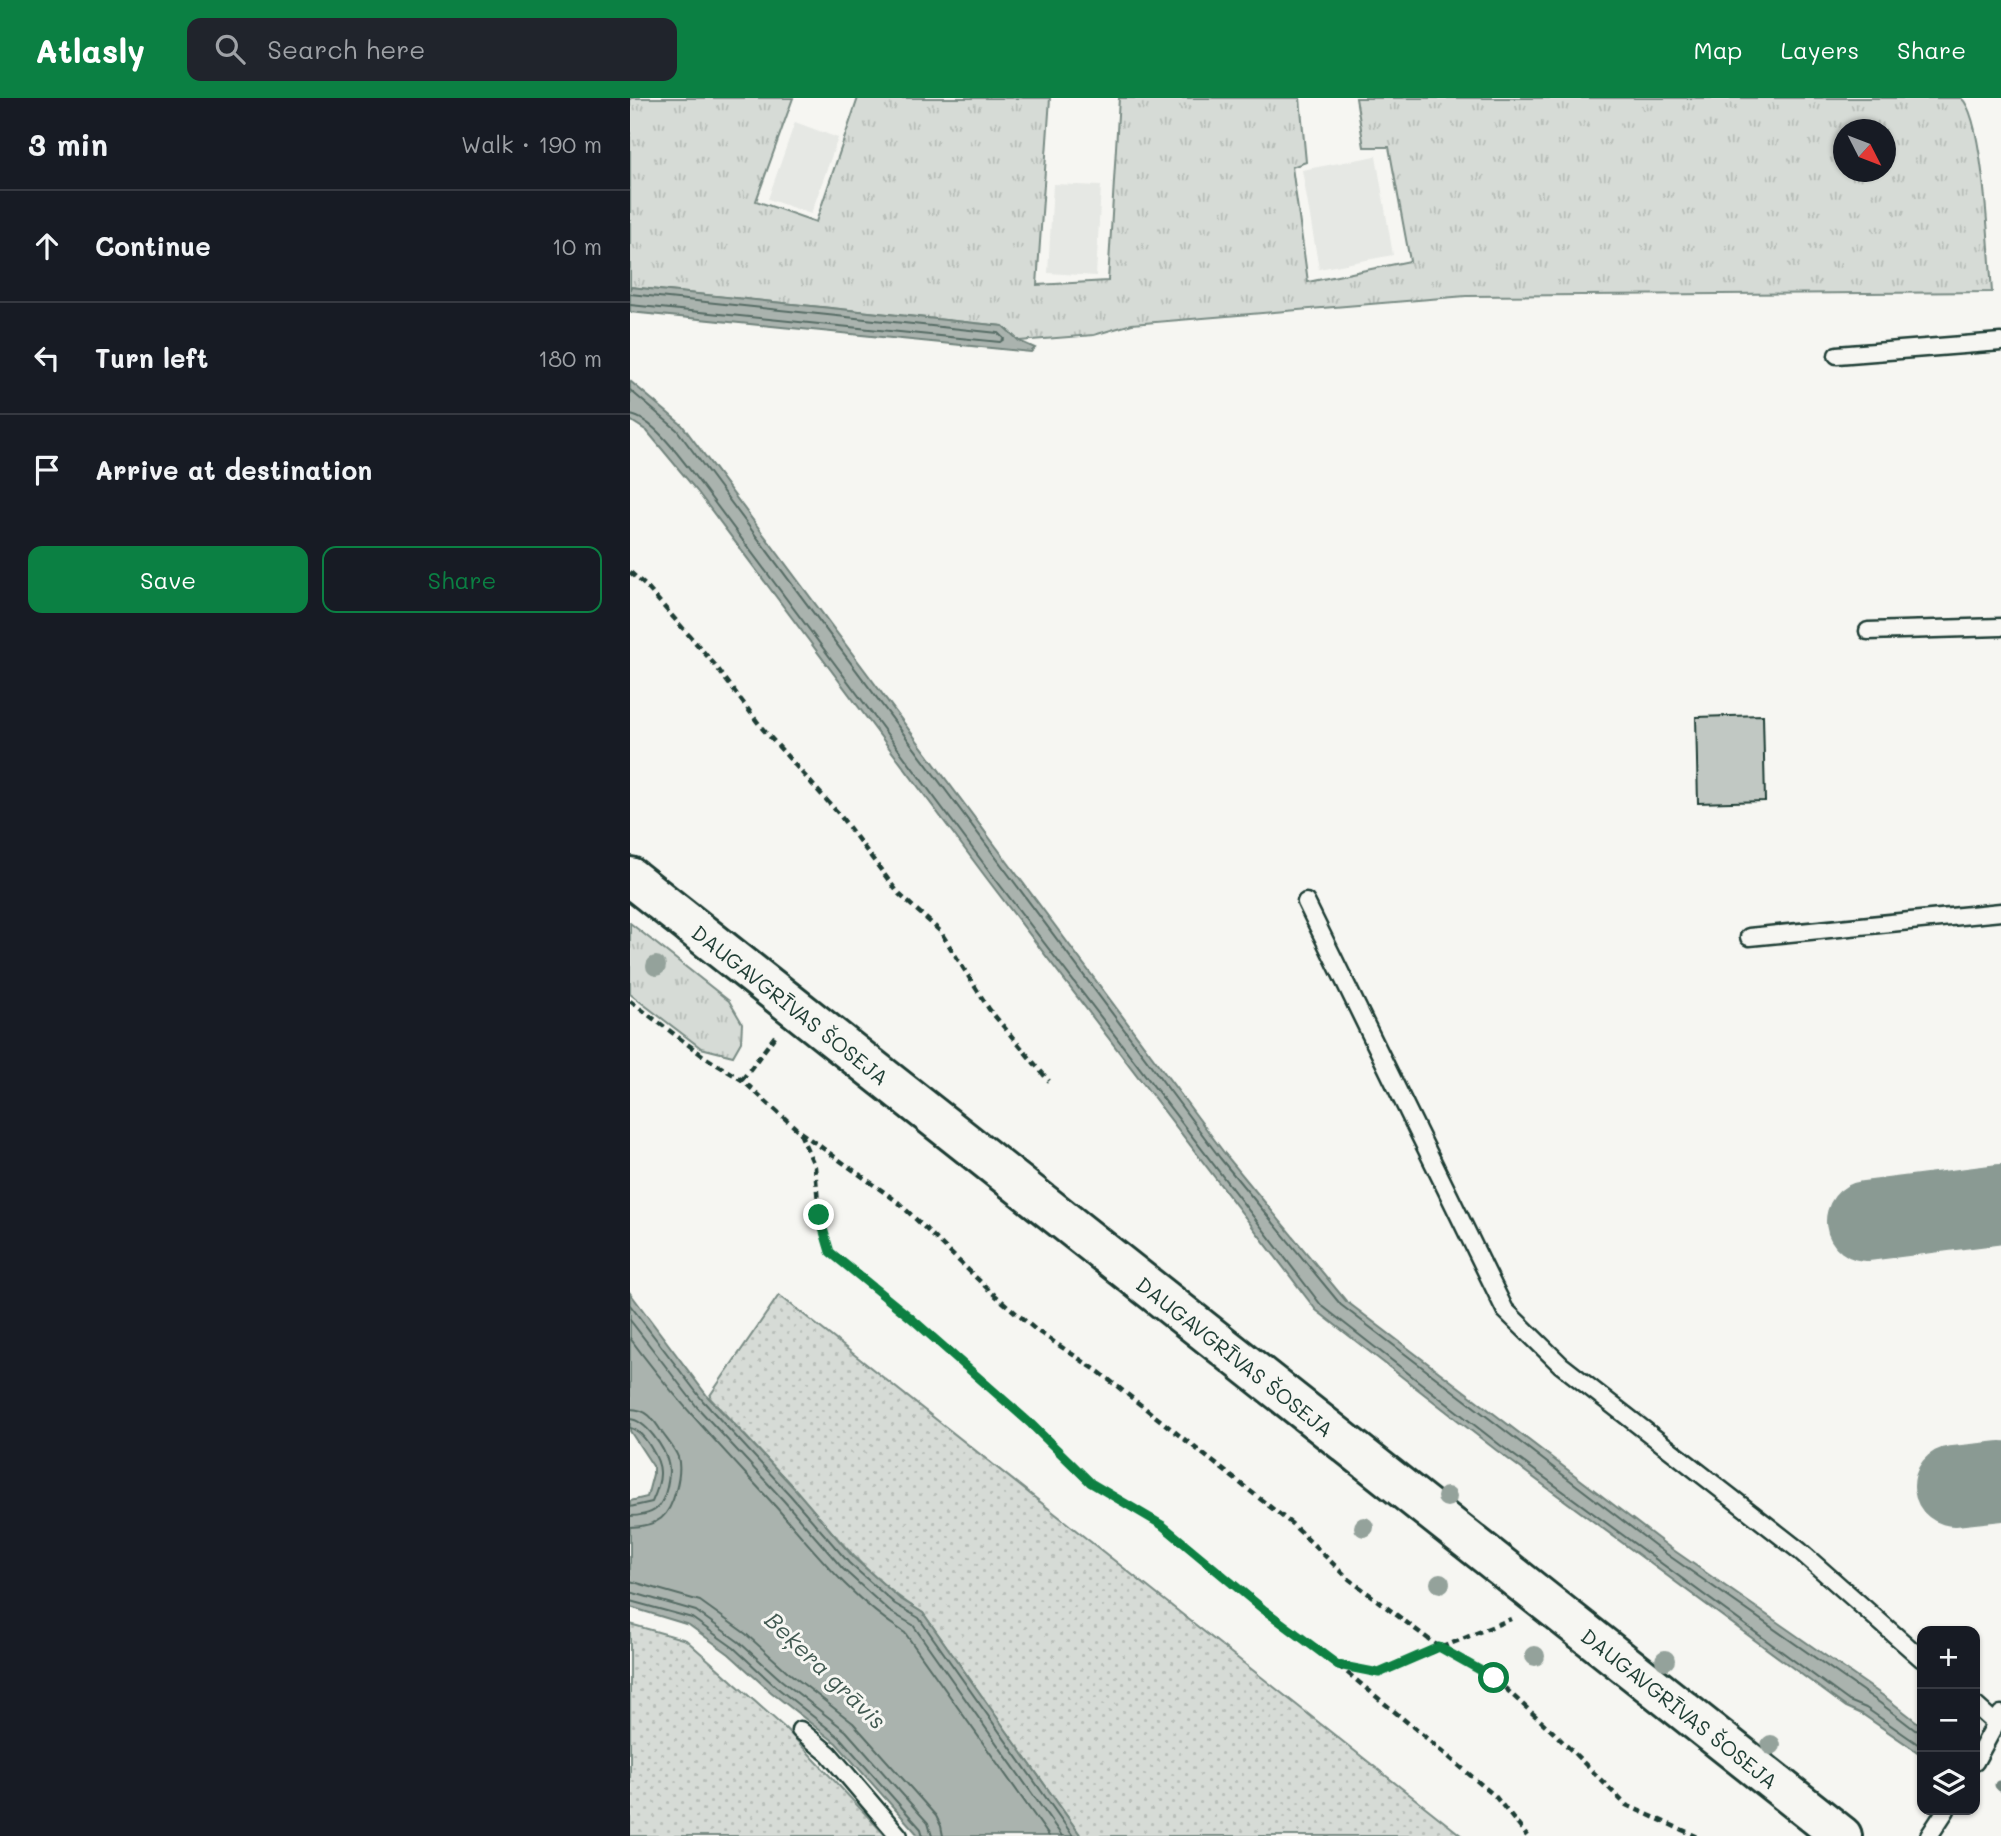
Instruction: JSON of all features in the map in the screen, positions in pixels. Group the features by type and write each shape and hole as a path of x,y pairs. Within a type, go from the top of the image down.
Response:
{"main road":[{"name":"DAUGAVGRĪVAS ŠOSEJA","path":"630,877 1842,1836"}],"lane":[{"path":"1837,355 2001,342"},
{"path":"1868,631 2001,626"},
{"path":"1306,902 1505,1310 1560,1365 1800,1551 1917,1655"},
{"path":"1749,937 2001,912"},
{"path":"1980,1708 1998,1718 1980,1752"},
{"path":"800,1730 829,1754 899,1836"},
{"path":"1929,1836 1943,1815"}],"path":[{"path":"630,572 645,585 715,665 762,728 839,814 900,894 940,931 989,1009 1049,1081"},
{"path":"630,1001 706,1058 742,1080 799,1131 898,1202 990,1291 1036,1330 1098,1372 1292,1524 1349,1578 1439,1647 1494,1678 1626,1805 1696,1836"},
{"path":"742,1080 797,1008"},
{"path":"799,1131 815,1167 819,1215 830,1252 911,1318 1021,1415 1091,1483 1162,1525 1263,1609 1338,1665 1495,1796 1527,1836"},
{"path":"1338,1665 1379,1673 1548,1605"}],"shaded area":[{"path":"795,122 838,138 811,214 768,199"},
{"path":"1376,156 1393,255 1319,269 1302,170"},
{"path":"1053,184 1101,186 1096,276 1048,273"}],"green space":[{"path":"630,98 793,98 756,201 816,222 858,98 1050,98 1037,285 1108,281 1119,98 1300,98 1306,162 1292,167 1308,282 1410,261 1389,147 1364,147 1356,98 1961,98 1969,110 1975,131 1987,220 1992,292 1466,296 1132,324 1094,335 1019,341 1002,326 630,287"},
{"path":"630,923 729,1001 742,1023 741,1042 733,1056 701,1048 630,994"},
{"path":"779,1295 1462,1836 1081,1836 923,1613 887,1587 855,1557 709,1397"},
{"path":"630,1624 686,1640 786,1729 886,1836 630,1836"}],"water":[{"path":"630,287 1003,326 1019,341 1035,348 1031,352 630,312"},
{"path":"630,381 682,425 1225,1154 1346,1301 1669,1547 1917,1722 1917,1752 1862,1714 1846,1707 1496,1450 1316,1310 988,880 697,491 647,431 630,420"},
{"name":"Beķera grāvis","path":"630,1293 708,1397 796,1490 854,1558 899,1598 923,1613 1081,1836 919,1836 836,1743 771,1692 729,1654 689,1625 630,1607 630,1501 647,1497 653,1466 630,1431"}],"building":[{"path":"1763,715 1765,801 1698,803 1696,717"}],"taxiway":[{"path":"1866,1221 2001,1204"},
{"path":"1954,1486 2001,1481"}],"route":[{"path":"819,1215 830,1252 911,1318 1031,1424 1091,1483 1162,1525 1263,1609 1338,1665 1379,1673 1439,1647 1494,1678"}]}
